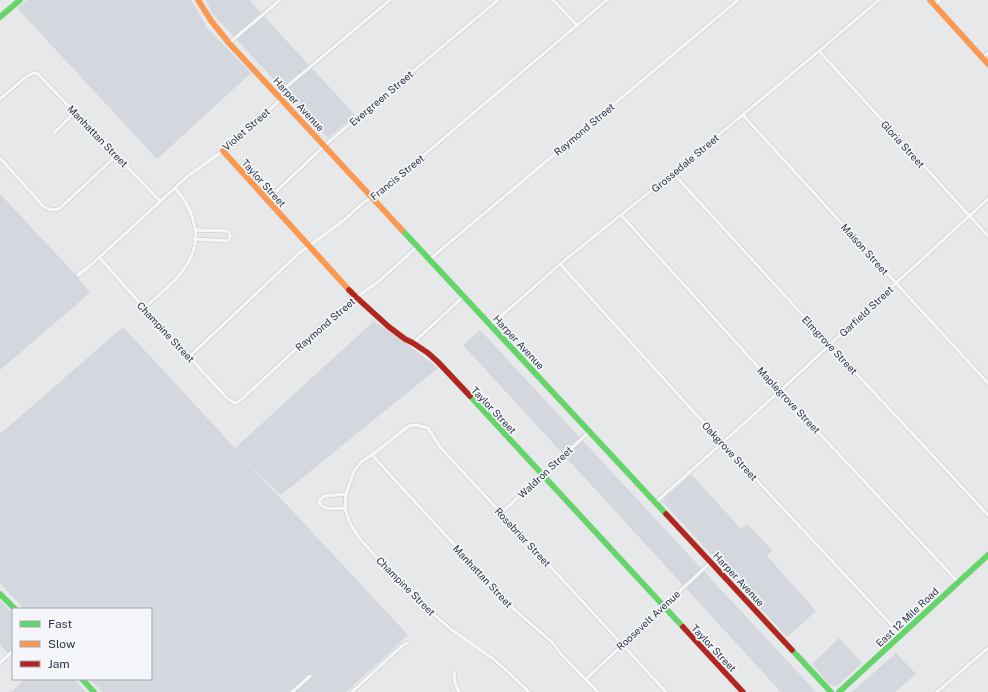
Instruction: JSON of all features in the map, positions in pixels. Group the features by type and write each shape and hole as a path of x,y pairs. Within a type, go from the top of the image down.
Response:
{"main road":[{"path":"0,17 20,0"},
{"name":"Harper Avenue","path":"198,0 205,13 230,43 831,692"},
{"path":"930,0 988,64"},
{"name":"Taylor Street","path":"223,151 356,297 389,328 405,339 414,343 438,362 743,692"},
{"name":"East 12 Mile Road","path":"839,692 988,555"},
{"path":"0,594 13,608"},
{"path":"83,680 94,692"}],"street":[{"path":"230,43 280,0"},
{"name":"Violet Street","path":"78,275 100,258 160,201 201,165 223,151 248,130 282,99 285,88 390,0"},
{"name":"Evergreen Street","path":"267,200 325,145 498,0"},
{"path":"553,0 577,25"},
{"name":"Francis Street","path":"189,357 309,245 326,234 363,203 379,193 607,0"},
{"name":"Raymond Street","path":"430,259 738,0"},
{"name":"Grossedale Street","path":"491,325 560,264 622,215 819,52 879,0"},
{"path":"934,5 940,0"},
{"name":"Gloria Street","path":"819,52 988,236"},
{"path":"982,58 988,53"},
{"name":"Manhattan Street","path":"0,99 27,76 34,72 37,73 160,201"},
{"path":"54,132 75,112"},
{"name":"Maison Street","path":"743,114 988,383"},
{"path":"0,158 44,207 54,210 60,208 116,156"},
{"name":"Elmgrove Street","path":"672,173 988,515"},
{"path":"144,308 174,280 183,270 191,257 196,230 188,206 181,194 175,188"},
{"name":"Garfield Street","path":"656,502 830,345 988,199"},
{"name":"Maplegrove Street","path":"622,215 780,390 958,582"},
{"path":"195,239 228,241 230,238 228,231 196,230"},
{"name":"Raymond Street","path":"235,403 243,398 339,309 378,282 418,246"},
{"name":"Champine Street","path":"100,258 228,399 235,403"},
{"name":"Oakgrove Street","path":"560,264 722,443 901,635"},
{"path":"414,343 464,296"},
{"name":"Rosebriar Street","path":"372,456 408,426 416,425 425,427 430,431 440,447 666,692"},
{"name":"Waldron Street","path":"501,513 590,431"},
{"name":"Manhattan Street","path":"372,456 506,601 552,642 560,653 598,692"},
{"name":"Champine Street","path":"372,456 362,462 354,471 346,494 348,518 360,539 407,590 452,630 492,658 529,692"},
{"path":"346,494 324,496 319,501 320,505 324,508 346,508"},
{"name":"Roosevelt Avenue","path":"586,679 711,562"},
{"path":"352,692 403,645 408,643"},
{"path":"937,692 988,648"},
{"path":"0,663 12,652"},
{"path":"454,672 455,683 459,692"},
{"path":"292,692 310,676"}],"shaded area":[{"path":"27,0 191,0 207,28 251,73 157,159 17,8"},
{"path":"206,0 249,0 355,115 328,138 212,13"},
{"path":"0,194 74,273 90,293 0,370"},
{"path":"374,321 438,368 281,495 244,459 408,635 346,692 102,692 91,680 152,680 152,608 23,608 0,583 0,434 123,327 235,448"},
{"path":"480,330 816,692 781,692 463,345"},
{"path":"691,474 741,529 747,524 772,550 767,556 816,611 787,637 662,501"},
{"path":"0,600 12,613 12,658 0,644"},
{"path":"839,638 862,663 839,684 834,686 828,683 812,664"},
{"path":"896,653 916,674 895,692 852,692"},
{"path":"24,680 75,680 86,692 11,692"}],"traffic: fast":[{"path":"0,17 20,0"},
{"path":"402,230 666,514"},
{"path":"470,396 683,627"},
{"path":"839,692 988,555"},
{"path":"0,594 14,608"},
{"path":"792,650 831,692"},
{"path":"83,680 94,692"}],"traffic: slow":[{"path":"198,0 212,22 229,43 402,230"},
{"path":"930,0 988,64"},
{"path":"223,151 349,290"}],"traffic: jam":[{"path":"349,290 389,327 428,353 470,396"},
{"path":"666,514 792,650"},
{"path":"683,627 743,692"}]}
